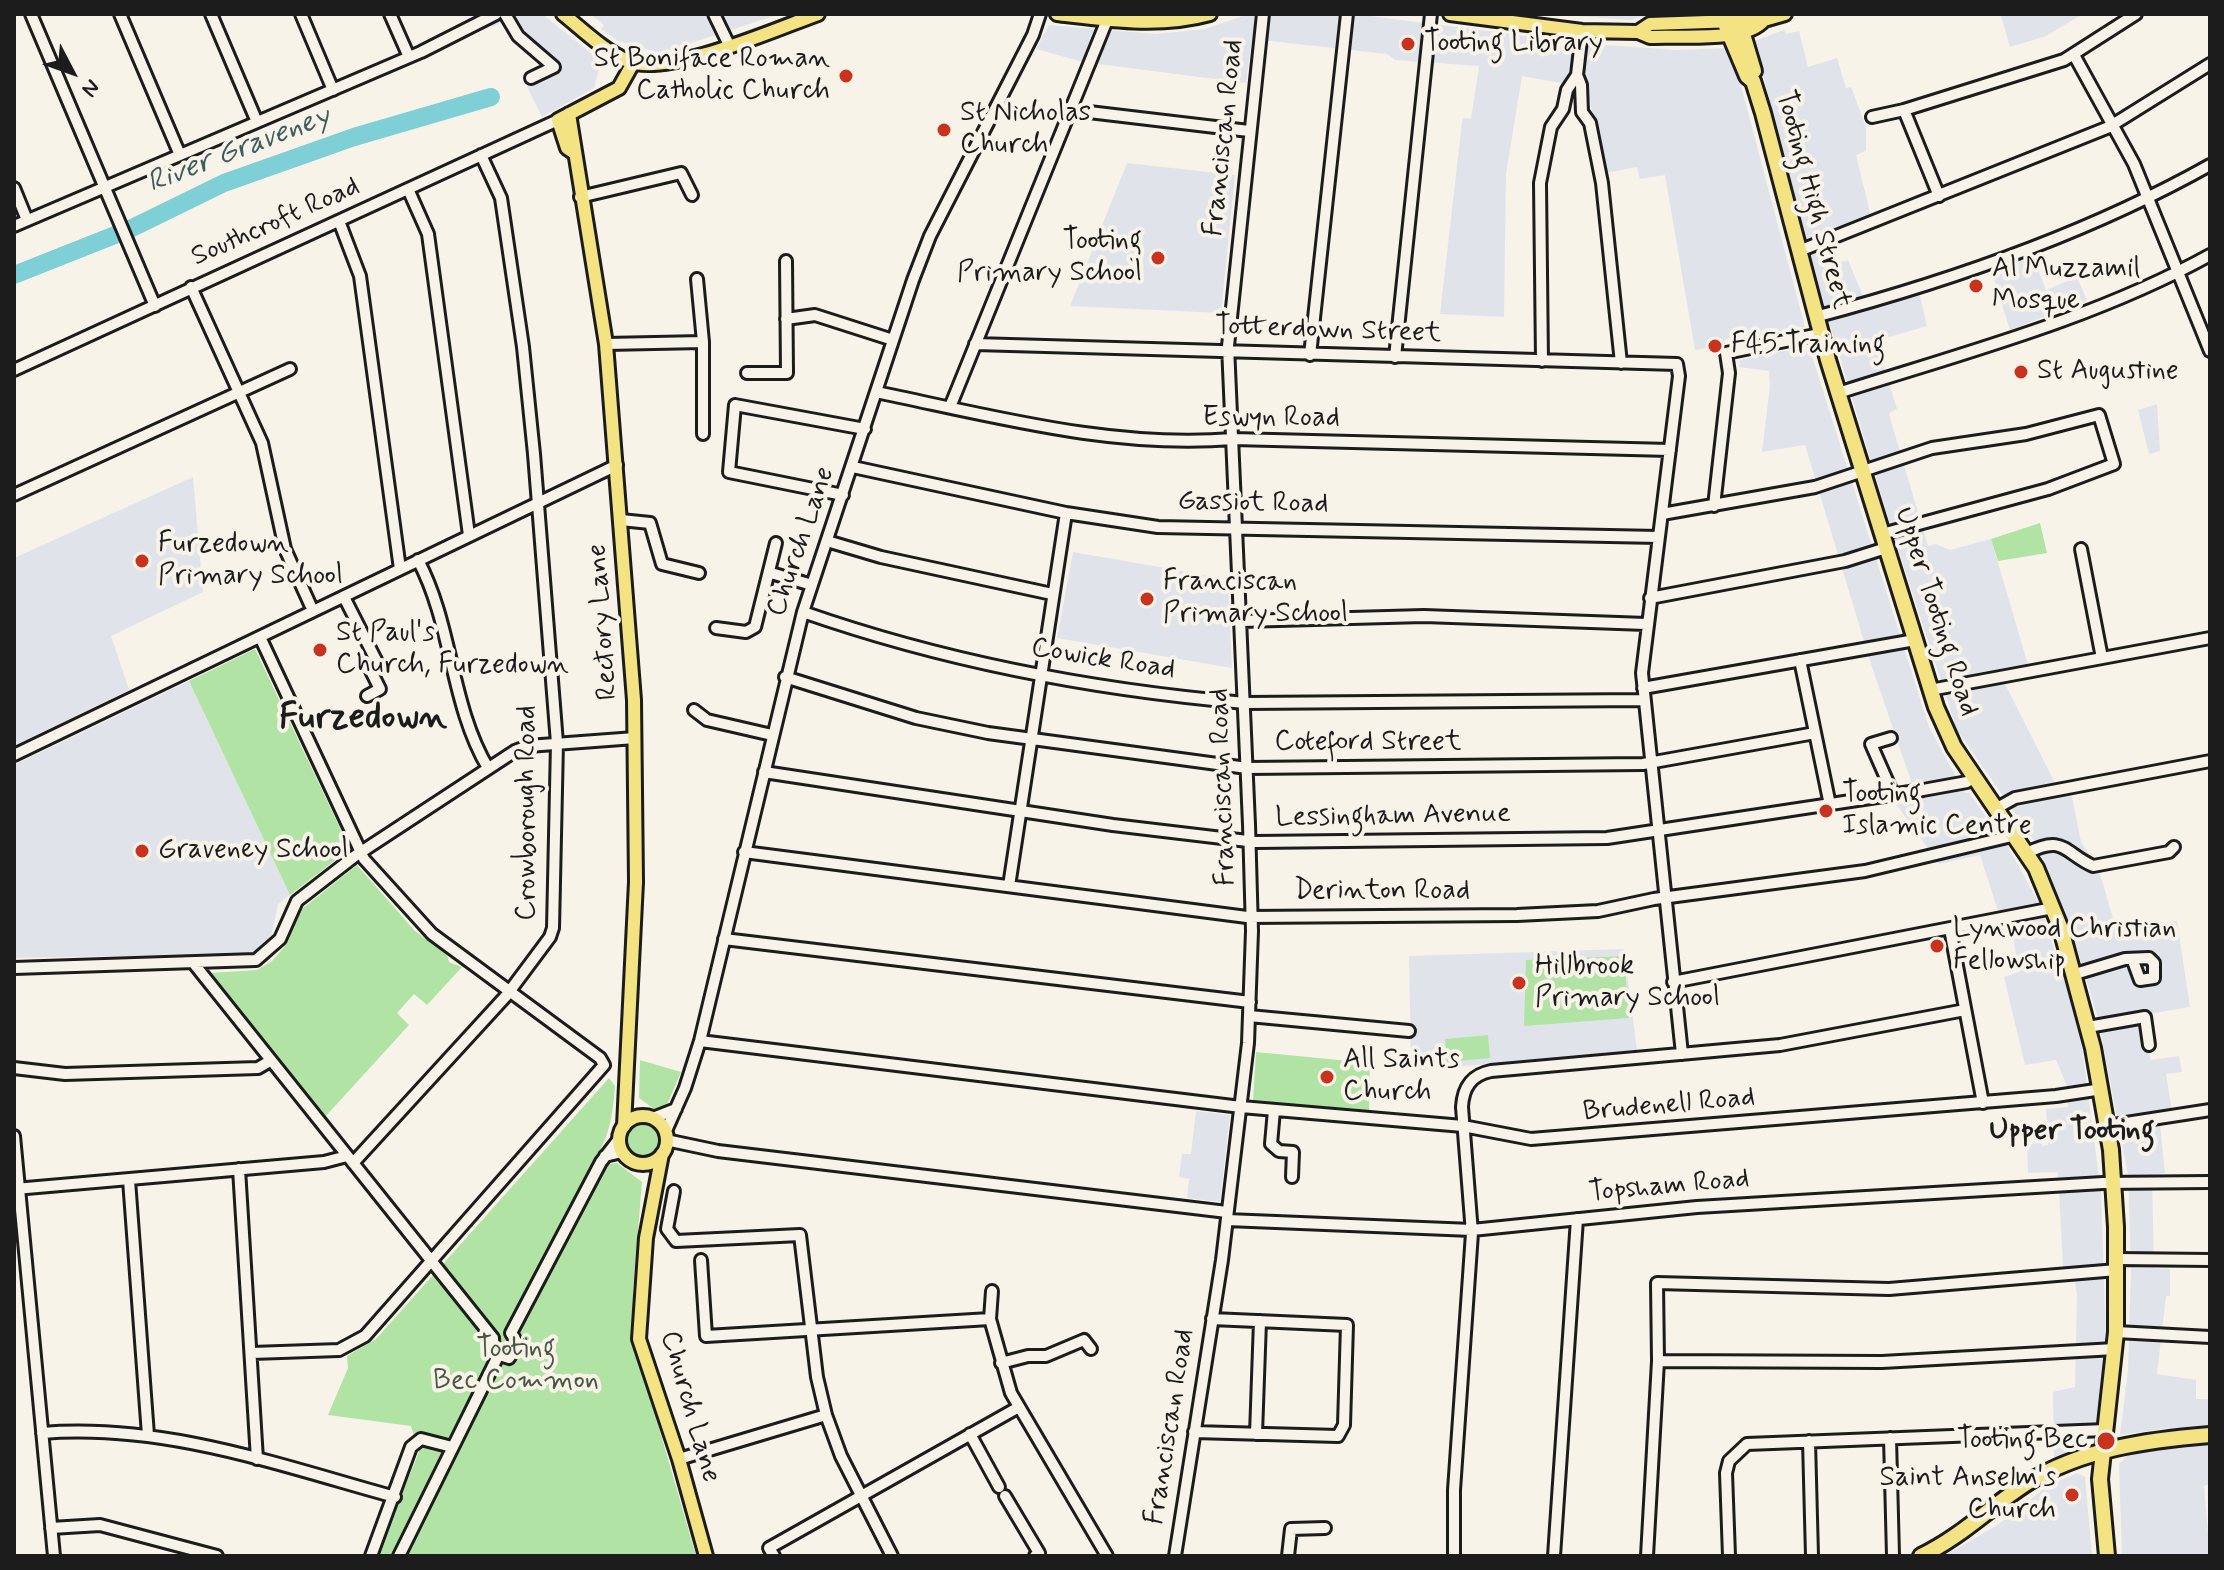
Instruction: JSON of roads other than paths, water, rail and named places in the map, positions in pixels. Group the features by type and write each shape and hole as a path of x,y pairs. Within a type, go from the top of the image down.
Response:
{"highway":[{"name":"Tooting High Street","path":"1733,23 1747,76 1753,81 1820,334"},
{"name":"Upper Tooting Road","path":"1820,334 1930,690 1948,735 2027,853 2053,908 2075,974 2088,1027 2119,1184 2115,1349 2100,1490 2107,1556"},
{"path":"1921,1556 1962,1534 2027,1483 2103,1452 2134,1443 2210,1435"}],"main road":[{"path":"563,14 610,51 633,63 660,65 818,14"},
{"path":"1057,14 1107,20 1210,14"},
{"path":"1450,14 1582,31 1638,32 1650,37 1785,14"},
{"path":"564,117 619,88 633,63"},
{"name":"Rectory Lane","path":"564,117 567,148 573,152 606,344 635,738 636,882 624,1126"},
{"path":"628,1092 666,1136 662,1154 654,1162 645,1164 631,1160 621,1146 624,1126 635,1117 649,1117"},
{"name":"Church Lane","path":"662,1154 655,1175 646,1238 639,1339 679,1459 706,1556"},
{"path":"645,1164 655,1175"}],"street":[{"path":"31,14 155,306"},
{"path":"120,14 180,155"},
{"path":"211,14 257,122"},
{"path":"301,14 333,90"},
{"path":"390,14 409,57"},
{"path":"14,226 409,57 496,14"},
{"path":"505,14 518,36 554,67 531,78"},
{"path":"714,14 729,45"},
{"name":"Church Lane","path":"666,1136 700,1041 803,612 893,340 930,236 1033,35 1040,14"},
{"name":"Franciscan Road","path":"1175,1556 1227,1216 1250,1002 1250,842 1228,353 1263,14"},
{"path":"1310,355 1347,14"},
{"path":"1395,357 1431,14"},
{"path":"1872,117 1904,110 2074,55 2136,14"},
{"path":"950,407 1107,20"},
{"path":"1542,361 1540,183 1551,127 1563,109 1567,90 1577,75 1582,31"},
{"path":"2074,55 2114,124 2210,351"},
{"path":"1799,251 2114,124 2210,64"},
{"path":"1577,75 1581,85 1582,112 1590,123 1602,183 1621,363"},
{"path":"1563,109 1571,115 1582,112"},
{"path":"1072,110 1249,131"},
{"path":"1904,110 1939,196"},
{"name":"Southcroft Road","path":"14,370 564,117"},
{"name":"Crowborough Road","path":"350,1160 510,992 552,933 557,743 523,347 501,198 481,155"},
{"path":"1815,317 1982,268 2147,199 2210,165"},
{"path":"580,197 681,173 692,195"},
{"path":"14,188 27,220"},
{"path":"408,189 428,234 469,535"},
{"path":"339,221 360,276 400,569"},
{"path":"1838,393 2043,327 2210,255"},
{"path":"747,373 787,373 786,261"},
{"path":"697,279 703,342 703,434"},
{"path":"191,287 265,453 288,559 313,611"},
{"path":"786,319 815,315 893,340"},
{"path":"1714,506 1729,373 1726,353 1820,334"},
{"path":"606,344 703,342"},
{"name":"Totterdown Street","path":"975,344 1678,366 1670,450"},
{"path":"14,495 290,369"},
{"name":"Eswyn Road","path":"876,392 1048,428 1186,443 1233,439 1670,450"},
{"path":"843,495 729,472 735,405 865,429"},
{"path":"1650,598 1845,561 1884,541 2048,489 2114,464 2099,415 2026,434 1932,448 1815,487 1662,514"},
{"path":"1670,450 1646,624 1643,694 1682,1054"},
{"path":"14,755 617,465"},
{"name":"Gassiot Road","path":"853,467 1066,513 1158,527 1659,537"},
{"path":"1009,886 1066,513"},
{"path":"621,520 650,523 662,564 699,573"},
{"path":"827,541 881,557 1052,594"},
{"path":"716,628 752,631 771,573 776,543"},
{"path":"2081,549 2102,658"},
{"path":"418,560 433,591 466,725 488,768"},
{"path":"771,573 812,585"},
{"path":"344,597 377,662 371,671 380,689 367,696"},
{"name":"Cowick Road","path":"803,612 918,650 1043,675 1245,703 1643,694 1800,660 1915,640"},
{"path":"1242,621 1424,616 1646,624"},
{"path":"252,1353 339,1350 352,1345 371,1330 602,1069 603,1061 432,934 409,913 360,853 260,637"},
{"path":"1930,690 2210,638"},
{"path":"1800,660 1830,805"},
{"name":"Coteford Street","path":"785,677 916,718 1032,739 1247,768 1650,764 1815,733"},
{"path":"694,710 707,720 772,735"},
{"path":"14,968 245,963 263,957 280,939 297,901 360,853 488,768 522,748 635,738"},
{"path":"1891,738 1871,744 1893,794"},
{"path":"1997,808 2015,798 2210,761"},
{"name":"Lessingham Avenue","path":"764,772 1250,842 1593,839 1830,805 1967,782 1974,777"},
{"name":"Derinton Road","path":"744,852 1252,917 1579,913 1663,898 1865,871 2016,835"},
{"path":"2027,853 2047,845 2064,845 2093,866 2169,852 2174,847"},
{"path":"1673,982 2053,908"},
{"path":"1950,929 1983,1103"},
{"path":"724,939 1250,1002"},
{"path":"2075,974 2125,959 2133,961"},
{"path":"195,965 493,1338 492,1349 506,1359 515,1352 517,1340 511,1333 503,1331 493,1338"},
{"path":"1454,1556 1454,1490 1472,1230 1463,1126 1464,1093 1471,1081 1484,1072 1780,1045 1965,1010"},
{"path":"1249,1016 1409,1031"},
{"path":"2088,1027 2145,1017 2149,1045"},
{"name":"Brudenell Road","path":"700,1041 1241,1107 1463,1126 1517,1137 1550,1139 1983,1103 2102,1089"},
{"path":"14,1068 65,1074 258,1068 270,1061"},
{"path":"649,1117 676,1109"},
{"path":"1274,1110 1271,1144 1279,1151 1293,1152 1292,1177"},
{"path":"2107,1126 2210,1110"},
{"path":"14,1136 16,1189 54,1556"},
{"name":"Topsham Road","path":"666,1136 733,1153 1227,1216 1472,1230 1697,1207 2119,1184 2210,1182"},
{"path":"511,1333 605,1156 621,1146"},
{"path":"16,1189 350,1160"},
{"path":"239,1169 257,1459"},
{"path":"129,1180 148,1435"},
{"path":"674,1191 667,1229 676,1241 800,1235 817,1377 826,1415 860,1496 892,1556"},
{"path":"1554,1556 1577,1219"},
{"path":"701,1260 706,1336 990,1319"},
{"path":"1647,1556 1658,1361 1657,1283 1889,1289 2117,1264 2210,1260"},
{"path":"992,1291 990,1319 1001,1363 1019,1407 1107,1556"},
{"path":"1194,1432 1338,1436 1344,1425 1347,1325 1212,1319"},
{"path":"1256,1434 1260,1321"},
{"path":"2116,1332 2210,1337"},
{"path":"1001,1363 1028,1356 1046,1356 1077,1340 1084,1340 1091,1349"},
{"path":"1658,1361 1882,1362 2115,1349"},
{"path":"399,1556 498,1356"},
{"path":"774,1556 769,1548 1019,1407"},
{"path":"679,1459 826,1415"},
{"path":"42,1433 89,1430 148,1435 257,1459 395,1497"},
{"path":"1729,1556 1726,1482 1729,1461 1742,1447 1752,1443 2106,1430"},
{"path":"970,1434 1038,1555"},
{"path":"1890,1438 1893,1556"},
{"path":"371,1556 411,1447 421,1439 452,1447"},
{"path":"1809,1441 1812,1556"},
{"path":"51,1528 100,1525 217,1556"},
{"path":"1288,1556 1291,1529 1325,1528"}],"waterway":[{"name":"River Graveney","path":"14,275 130,229 224,183 354,137 491,97"}],"place":[{"name":"Tooting Library","path":"1408,44"},
{"name":"St Boniface Roman Catholic Church","path":"846,76"},
{"name":"St Nicholas Church","path":"944,130"},
{"name":"Tooting Primary School","path":"1158,258"},
{"name":"Al Muzzamil Mosque","path":"1976,286"},
{"name":"F45 Training","path":"1715,346"},
{"name":"St Augustine","path":"2021,372"},
{"name":"Furzedown Primary School","path":"142,561"},
{"name":"Franciscan Primary School","path":"1147,599"},
{"name":"St Paul's Church, Furzedown","path":"320,650"},
{"name":"Tooting Islamic Centre","path":"1826,811"},
{"name":"Graveney School","path":"142,851"},
{"name":"Lynwood Christian Fellowship","path":"1937,946"},
{"name":"Hillbrook Primary School","path":"1519,983"},
{"name":"All Saints Church","path":"1327,1077"},
{"name":"Tooting Bec","path":"2106,1441"},
{"name":"Saint Anselm's Church","path":"2072,1495"}],"district":[{"name":"Furzedown","path":"363,719"},
{"name":"Upper Tooting","path":"2072,1132"}],"park label":[{"name":"Tooting Bec Common","path":"516,1366"}]}
